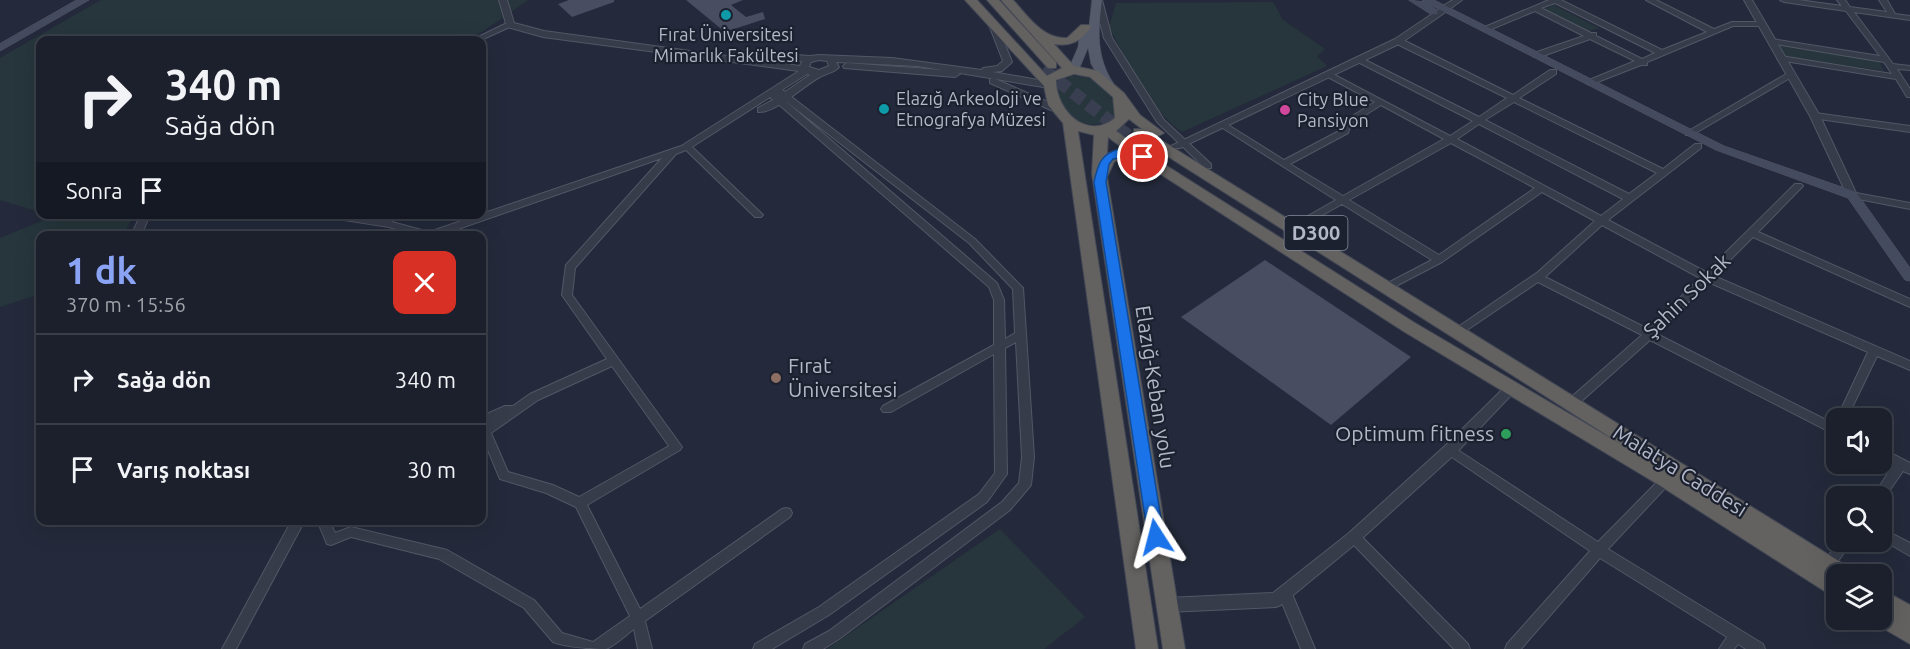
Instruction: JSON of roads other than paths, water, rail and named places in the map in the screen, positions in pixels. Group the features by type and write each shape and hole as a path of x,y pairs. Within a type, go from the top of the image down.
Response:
{"highway":[{"path":"971,0 1037,74 1049,84"},
{"path":"984,0 1048,67 993,0"},
{"path":"1007,0 1073,70"},
{"path":"1039,35 1054,42 1067,42 1078,39 1085,27"},
{"path":"1073,70 1094,74 1108,84 1119,96 1122,119 1105,132 1070,123 1054,108 1049,95 1050,79 1061,72 1073,70"},
{"name":"D300","path":"1119,96 1135,118 1302,224 1392,285 1463,327 1514,377"},
{"name":"Elazığ-Keban yolu","path":"1070,123 1147,649"},
{"name":"D300","path":"1105,132 1409,327 1514,377"},
{"name":"Elazığ-Keban yolu","path":"1105,132 1098,151 1100,182 1174,649"},
{"path":"1134,135 1452,343 1514,377"},
{"path":"1100,182 1103,164 1109,157 1119,153 1137,153"},
{"name":"Malatya Caddesi","path":"1514,377 1572,403 1826,564"},
{"name":"Malatya Caddesi","path":"1514,377 1666,480 1826,582"},
{"path":"1892,605 1910,616"},
{"path":"1892,623 1910,634"}],"main road":[{"path":"0,41 75,0"},
{"path":"0,48 84,0"},
{"path":"1073,70 1083,47 1089,0"},
{"path":"1098,0 1093,54 1096,67 1108,84"},
{"path":"1414,0 1484,29 1689,133 1759,164 1852,195 1907,271"},
{"path":"1427,0 1442,12 1553,72 1698,146 1798,186 1852,195"}],"street":[{"path":"1098,0 1108,38 1161,122 1179,145 1398,41 1458,0"},
{"path":"1484,29 1555,0 1664,54"},
{"path":"1654,2 1666,0"},
{"path":"1748,0 1815,116 1852,195 1910,206"},
{"path":"1784,0 1910,18"},
{"path":"1841,0 1889,63 1910,95"},
{"path":"1883,0 1892,15"},
{"path":"1654,2 1714,32"},
{"path":"504,4 510,25"},
{"path":"504,4 520,22 550,30 746,55 811,59 963,75 999,82 1054,108"},
{"path":"1535,8 1644,63"},
{"path":"1590,83 1644,63 1736,23 1762,24"},
{"path":"485,36 510,25 543,34 819,73"},
{"path":"973,70 999,69 1008,62 993,25"},
{"path":"1537,56 1611,28"},
{"path":"1398,41 1662,172"},
{"path":"1772,41 1910,68"},
{"path":"1781,58 1898,77"},
{"path":"806,70 805,63 811,59"},
{"path":"1359,59 1629,198"},
{"path":"486,216 687,147 819,73 832,63 905,60 1049,84"},
{"path":"778,95 806,70"},
{"path":"1302,224 1451,139 1553,72"},
{"path":"1329,74 1707,277 1910,366"},
{"path":"1689,133 1791,75"},
{"path":"778,95 972,241 1018,288 1022,334 1028,457 1025,485 1006,506 834,635 810,649"},
{"path":"760,649 824,611 983,498 1001,474 999,300 993,285 778,95"},
{"path":"1285,163 1333,139 1345,131 1347,123 1381,102"},
{"path":"1815,116 1910,129"},
{"path":"1222,125 1439,260"},
{"path":"1463,327 1537,277 1600,221 1698,146"},
{"path":"687,147 758,216"},
{"path":"580,503 676,447 567,295 570,267 672,153"},
{"name":"Şahin Sokak","path":"1572,403 1651,333 1798,186"},
{"path":"1392,285 1439,260 1540,189"},
{"path":"357,219 414,231"},
{"path":"386,219 389,224"},
{"path":"440,231 476,219"},
{"path":"1752,233 1910,303"},
{"path":"1537,277 1651,333 1826,425"},
{"path":"887,409 1022,334"},
{"path":"1847,408 1874,350"},
{"path":"486,419 614,361"},
{"path":"1167,605 1276,600 1354,537 1450,450 1514,377"},
{"path":"486,430 534,397"},
{"path":"486,433 504,476 549,489 580,503 638,619 645,649"},
{"path":"1450,450 1599,549 1758,649"},
{"path":"1889,486 1906,466 1892,459"},
{"path":"1512,649 1599,549 1666,480"},
{"path":"326,525 331,540 351,532 442,554 529,604 558,638 596,649 786,513"},
{"path":"229,649 296,525"},
{"path":"1354,537 1463,649"},
{"path":"1892,540 1910,550"},
{"path":"1285,593 1308,649"},
{"path":"1726,649 1736,635"}],"tunnel":[{"path":"1043,69 1130,137"}],"place":[{"name":"Fırat Üniversitesi Mimarlık Fakültesi","path":"726,15"},
{"name":"Elazığ Arkeoloji ve Etnografya Müzesi","path":"884,109"},
{"name":"City Blue Pansiyon","path":"1285,110"},
{"name":"Fırat Üniversitesi","path":"776,378"},
{"name":"Optimum fitness","path":"1506,434"}]}
